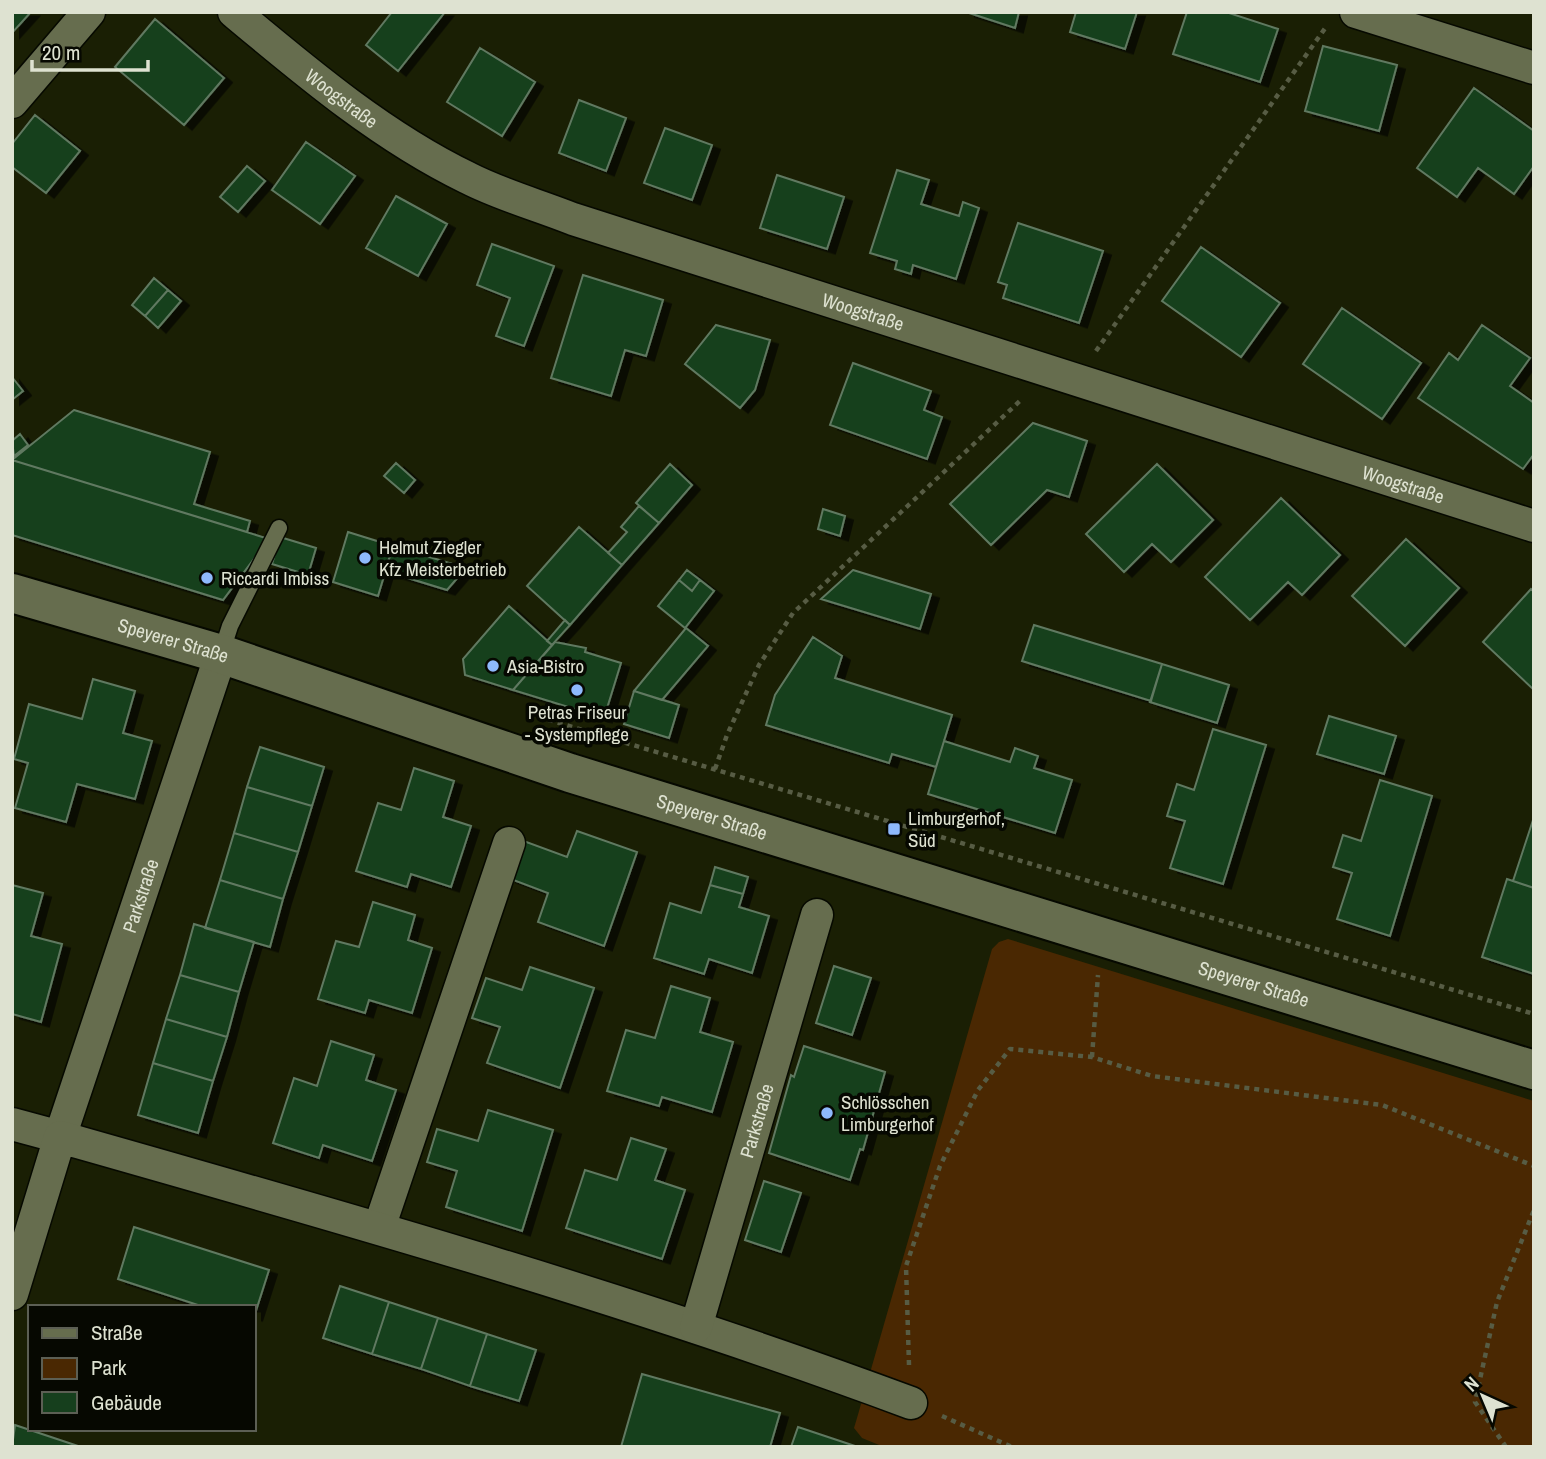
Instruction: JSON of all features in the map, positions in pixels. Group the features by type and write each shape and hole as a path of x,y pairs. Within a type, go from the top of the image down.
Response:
{"street":[{"path":"12,102 89,12"},
{"name":"Woogstraße","path":"234,12 299,67 393,134 469,179 573,219 1534,526"},
{"path":"1342,18 1534,68"},
{"name":"Speyerer Straße","path":"12,593 221,654 570,773 1108,941 1534,1070"},
{"name":"Parkstraße","path":"12,1294 60,1137 221,654"},
{"path":"379,1228 509,844"},
{"name":"Parkstraße","path":"696,1327 817,915"},
{"path":"12,1125 379,1228 696,1327 911,1403"}],"lane":[{"path":"221,654 230,626 279,528"}],"path":[{"path":"715,769 727,735 759,665 793,613 1063,376 1342,18"},
{"path":"518,711 1534,1014"},
{"path":"1092,1057 1098,973 1108,941"},
{"path":"1012,1447 911,1403 906,1266 940,1166 978,1090 1010,1049 1092,1057 1152,1076 1382,1105 1534,1166"},
{"path":"1506,1447 1475,1402 1497,1302 1534,1210"}],"green space":[{"path":"1008,939 1534,1101 1534,1447 884,1447 862,1438 854,1428 992,949 999,942"}],"building":[{"path":"12,12 31,12 12,33"},
{"path":"392,12 445,12 398,71 366,45"},
{"path":"966,12 1019,12 1015,28"},
{"path":"1076,12 1137,12 1125,49 1070,32"},
{"path":"1187,12 1226,12 1278,29 1260,82 1173,54"},
{"path":"155,19 224,78 184,125 115,67"},
{"path":"1323,46 1397,65 1379,131 1305,111"},
{"path":"480,48 535,82 502,136 447,102"},
{"path":"1474,88 1534,131 1534,166 1514,194 1478,168 1457,197 1417,168"},
{"path":"579,100 626,118 606,171 559,153"},
{"path":"35,115 80,151 46,193 12,167 12,144"},
{"path":"665,128 712,145 692,200 644,183"},
{"path":"306,142 355,176 320,224 272,190"},
{"path":"247,166 265,181 238,212 220,197"},
{"path":"897,170 929,180 921,204 959,216 963,202 979,208 956,279 913,265 911,274 895,269 897,261 870,253"},
{"path":"777,175 844,197 827,249 760,228"},
{"path":"396,196 447,224 418,276 366,248"},
{"path":"1018,223 1103,251 1079,323 1003,298 1007,285 998,282"},
{"path":"492,244 554,266 524,346 496,336 510,298 477,285"},
{"path":"1201,247 1280,303 1241,357 1162,301"},
{"path":"583,275 663,300 646,356 625,350 611,396 551,378"},
{"path":"154,278 168,290 145,316 132,305"},
{"path":"168,290 181,301 158,328 145,316"},
{"path":"1342,308 1421,363 1382,419 1303,364"},
{"path":"716,325 770,340 755,390 740,408 685,364"},
{"path":"1482,325 1530,358 1510,386 1534,403 1534,454 1523,469 1418,398 1449,353 1458,360"},
{"path":"853,363 931,391 924,410 942,417 927,459 830,425"},
{"path":"12,377 23,391 12,400"},
{"path":"74,410 210,452 194,504 250,521 247,532 12,460"},
{"path":"1033,423 1087,441 1069,497 1047,490 991,545 950,504"},
{"path":"20,434 28,445 14,456 12,441"},
{"path":"12,460 269,539 223,600 12,535"},
{"path":"396,463 415,480 404,493 384,476"},
{"path":"670,464 692,485 659,523 636,503"},
{"path":"1157,464 1213,520 1171,562 1152,544 1124,572 1086,534"},
{"path":"1281,498 1340,555 1302,595 1288,582 1250,620 1205,577"},
{"path":"639,506 659,523 622,565 608,553 627,532 621,527"},
{"path":"823,509 845,516 840,536 818,529"},
{"path":"579,527 622,565 570,625 527,586"},
{"name":"Helmut Ziegler Kfz Meisterbetrieb","path":"348,532 393,546 378,596 333,582"},
{"path":"280,537 316,548 308,575 272,564"},
{"path":"1406,539 1459,588 1405,646 1352,596"},
{"path":"393,546 466,568 447,590 385,571"},
{"path":"687,570 700,580 692,591 679,580"},
{"path":"853,570 931,594 920,629 821,599"},
{"path":"679,580 692,591 700,580 714,591 685,628 658,606"},
{"path":"1531,589 1534,592 1534,690 1483,642"},
{"path":"509,606 552,645 513,690 465,675 463,659"},
{"path":"565,620 570,625 552,645 547,641"},
{"path":"1034,625 1162,664 1151,701 1022,661"},
{"path":"686,628 708,646 662,700 634,691"},
{"path":"813,637 842,656 835,678 952,715 936,767 892,754 889,763 766,725 775,695"},
{"path":"555,642 586,648 585,652 621,663 604,718 513,690"},
{"path":"1162,664 1229,685 1217,723 1150,702"},
{"path":"93,679 135,691 123,733 152,741 135,799 77,784 66,822 15,808 28,763 14,759 29,704 82,719"},
{"path":"634,691 679,705 669,738 624,724"},
{"path":"1329,716 1396,736 1384,774 1317,754"},
{"path":"1213,729 1266,745 1223,884 1170,868 1185,821 1167,816 1177,784 1194,790"},
{"path":"944,741 1010,762 1015,748 1038,756 1034,768 1072,780 1055,833 928,794"},
{"path":"260,747 324,767 312,806 247,787"},
{"path":"414,768 454,781 443,817 471,826 451,887 411,874 407,887 356,871 378,803 401,810"},
{"path":"1380,780 1432,796 1390,936 1337,919 1352,873 1333,867 1343,835 1361,841"},
{"path":"247,787 312,806 298,852 234,833"},
{"path":"1534,817 1534,888 1513,881"},
{"path":"577,831 637,852 604,946 538,922 548,893 508,878 521,840 567,857"},
{"path":"234,833 298,852 283,899 220,880"},
{"path":"715,867 748,877 743,894 710,885"},
{"path":"1507,879 1534,888 1534,974 1482,957"},
{"path":"220,880 283,899 270,947 205,928"},
{"path":"12,885 43,893 31,936 62,944 41,1022 12,1014"},
{"path":"710,885 743,894 739,907 769,916 752,973 709,959 704,974 654,958 670,903 701,913"},
{"path":"373,902 415,915 408,940 432,948 412,1013 369,1000 365,1013 318,999 336,941 359,947"},
{"path":"194,924 254,942 239,992 180,975"},
{"path":"834,966 871,978 852,1035 816,1023"},
{"path":"530,967 594,988 560,1088 487,1063 500,1027 472,1018 486,978 522,990"},
{"path":"180,975 239,992 227,1037 166,1019"},
{"path":"671,986 710,998 700,1032 733,1042 712,1112 662,1097 659,1106 607,1091 626,1030 655,1038"},
{"path":"166,1019 227,1037 213,1081 153,1063"},
{"path":"331,1041 374,1055 366,1080 396,1090 372,1161 323,1145 319,1158 273,1143 294,1078 317,1086"},
{"name":"Schlösschen Limburgerhof","path":"804,1046 885,1072 863,1150 860,1149 850,1180 769,1153 791,1075 794,1077"},
{"path":"153,1063 213,1081 198,1133 138,1115"},
{"path":"488,1110 553,1130 522,1231 446,1207 457,1171 427,1162 437,1129 478,1141"},
{"path":"631,1138 666,1149 655,1180 685,1190 662,1259 566,1228 585,1170 617,1180"},
{"path":"764,1181 801,1193 781,1252 745,1240"},
{"path":"134,1227 269,1270 256,1311 256,1305 198,1305 118,1279"},
{"path":"340,1286 389,1302 372,1354 323,1338"},
{"path":"389,1302 438,1318 421,1369 372,1354"},
{"path":"438,1318 487,1334 470,1386 421,1369"},
{"path":"487,1334 536,1350 519,1401 470,1386"},
{"path":"642,1374 780,1413 770,1447 621,1447"},
{"path":"15,1425 81,1447 12,1447"},
{"path":"798,1427 858,1447 791,1447"}],"place":[{"name":"Helmut Ziegler Kfz Meisterbetrieb","path":"365,558"},
{"name":"Riccardi Imbiss","path":"207,578"},
{"name":"Asia-Bistro","path":"493,666"},
{"name":"Petras Friseur - Systempflege","path":"577,690"},
{"name":"Limburgerhof, Süd","path":"894,829"},
{"name":"Schlösschen Limburgerhof","path":"827,1113"}]}
